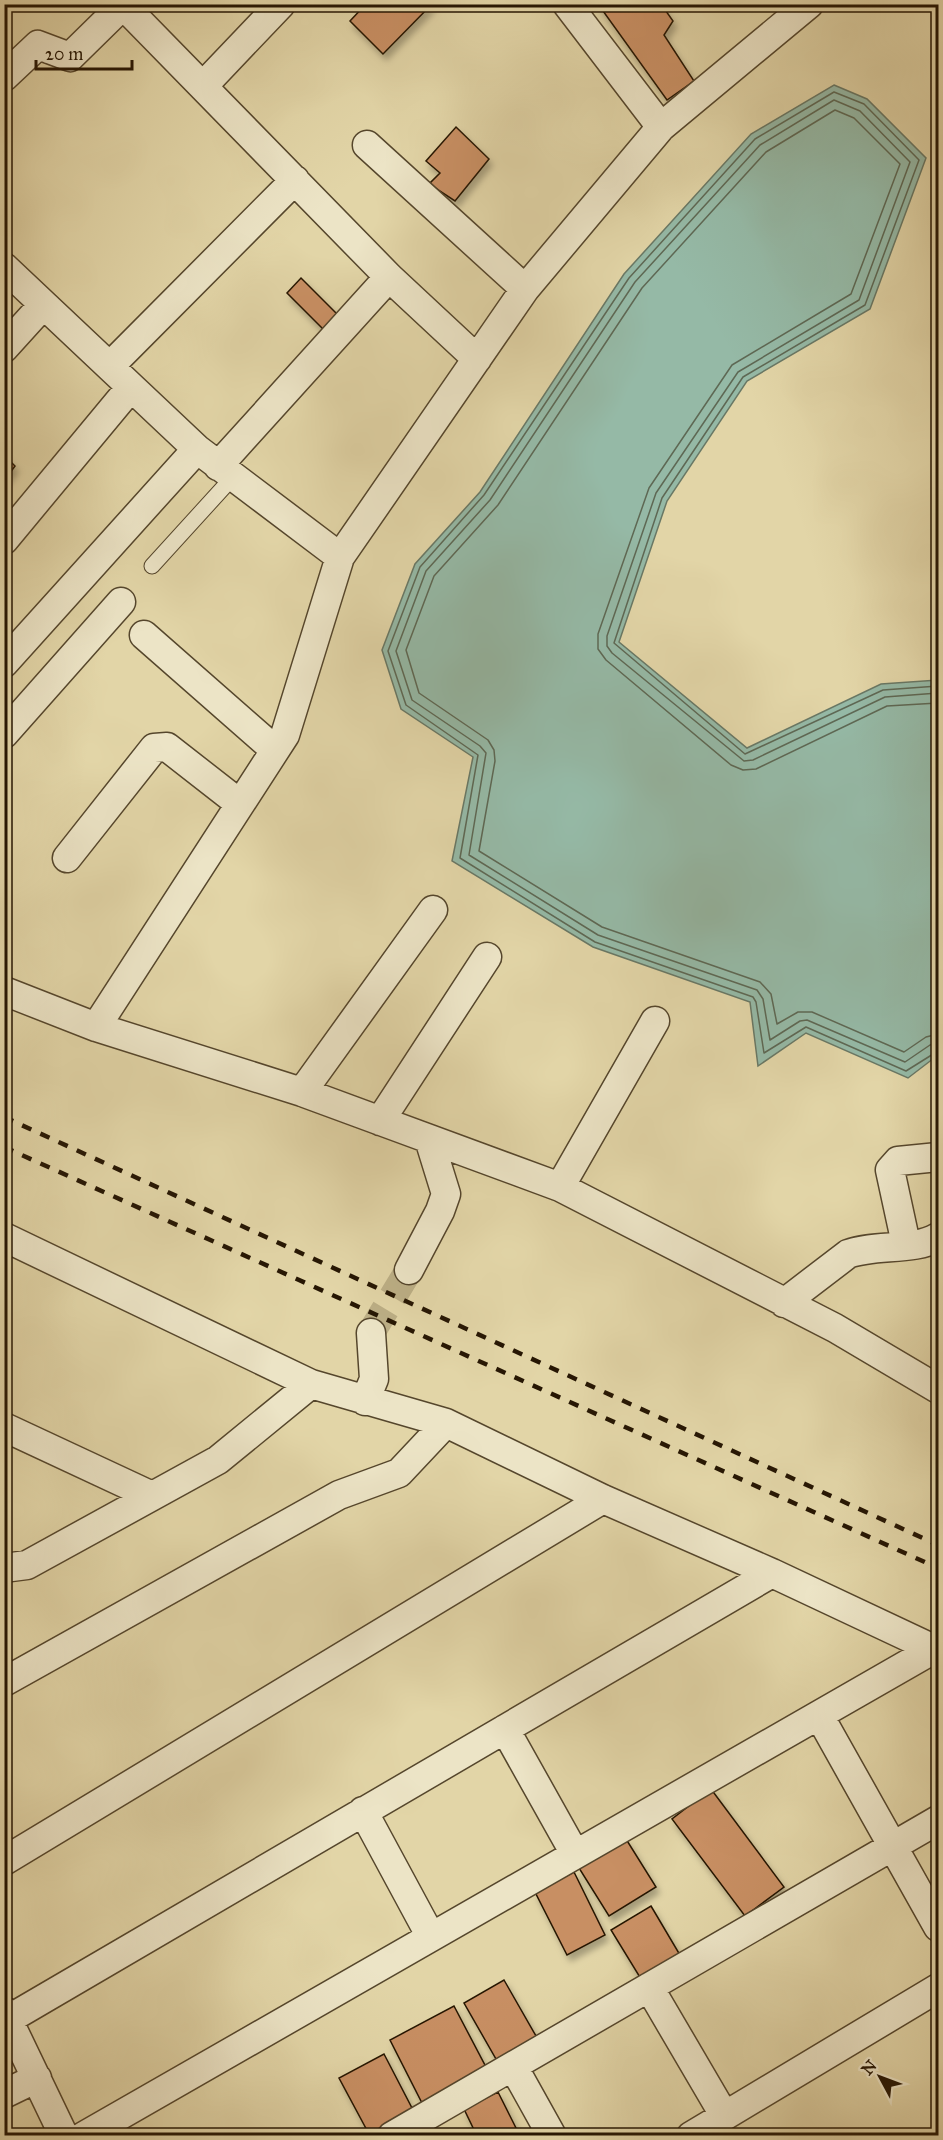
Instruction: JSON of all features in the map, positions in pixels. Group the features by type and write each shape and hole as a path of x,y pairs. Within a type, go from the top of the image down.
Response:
{"street":[{"path":"203,86 281,4"},
{"path":"567,4 662,127"},
{"path":"96,1028 291,722 340,556 525,289 662,127 778,14 809,4"},
{"path":"4,77 38,45 70,57 123,5 389,277 477,359"},
{"path":"367,145 525,289"},
{"path":"110,366 295,180"},
{"path":"4,267 42,305 216,464 340,556"},
{"path":"4,663 216,464 389,277"},
{"path":"4,348 42,305"},
{"path":"4,540 131,387"},
{"path":"4,734 121,602"},
{"path":"144,634 275,750"},
{"path":"67,858 154,748 167,747 240,804"},
{"path":"302,1092 433,910"},
{"path":"380,1121 487,957"},
{"path":"4,991 96,1028 302,1092 560,1187 835,1328 939,1389"},
{"path":"560,1187 655,1021"},
{"path":"409,1270 440,1211 446,1194 429,1138"},
{"path":"906,1244 891,1170 898,1161 939,1156"},
{"path":"4,1237 310,1384 446,1424 603,1499 772,1573 936,1650"},
{"path":"784,1303 848,1254 926,1242 939,1237"},
{"path":"364,1401 374,1378 370,1333"},
{"path":"4,1568 27,1565 218,1461 310,1384"},
{"path":"4,1682 339,1495 399,1473 446,1424"},
{"path":"4,1427 152,1496"},
{"path":"4,1861 603,1499"},
{"path":"64,2136 7,2015 772,1573"},
{"path":"84,2136 936,1650"},
{"path":"819,1715 939,1927"},
{"path":"505,1729 575,1854"},
{"path":"363,1811 431,1937"},
{"path":"392,2136 939,1820"},
{"path":"649,1987 724,2115"},
{"path":"691,2136 939,1988"},
{"path":"513,2066 552,2136"},
{"path":"4,2094 37,2078"}],"lane":[{"path":"152,566 216,464"}],"water":[{"path":"834,85 867,99 926,158 870,309 747,381 667,501 619,642 747,748 881,684 938,680 938,1055 908,1078 806,1033 758,1066 750,1002 593,947 452,861 473,757 401,709 382,650 415,564 480,492 624,274 751,134"}],"building":[{"path":"366,4 432,4 383,54 350,21"},
{"path":"598,4 661,4 673,21 664,35 694,81 667,100"},
{"path":"456,127 489,159 455,201 429,184 440,173 426,161"},
{"path":"301,278 341,318 327,333 287,293"},
{"path":"4,455 15,466 4,481"},
{"path":"711,1789 784,1887 745,1916 672,1819"},
{"path":"626,1839 656,1887 609,1916 579,1868"},
{"path":"574,1872 605,1935 567,1955 535,1892"},
{"path":"651,1906 680,1955 641,1979 611,1930"},
{"path":"504,1980 540,2043 500,2066 464,2003"},
{"path":"454,2006 487,2069 422,2103 390,2040"},
{"path":"384,2054 413,2110 369,2134 339,2078"},
{"path":"498,2092 520,2136 477,2136 464,2109"}],"tunnel":[{"path":"371,1333 409,1270"}],"railway":[{"path":"4,1117 938,1545"},
{"path":"4,1147 938,1568"}]}
